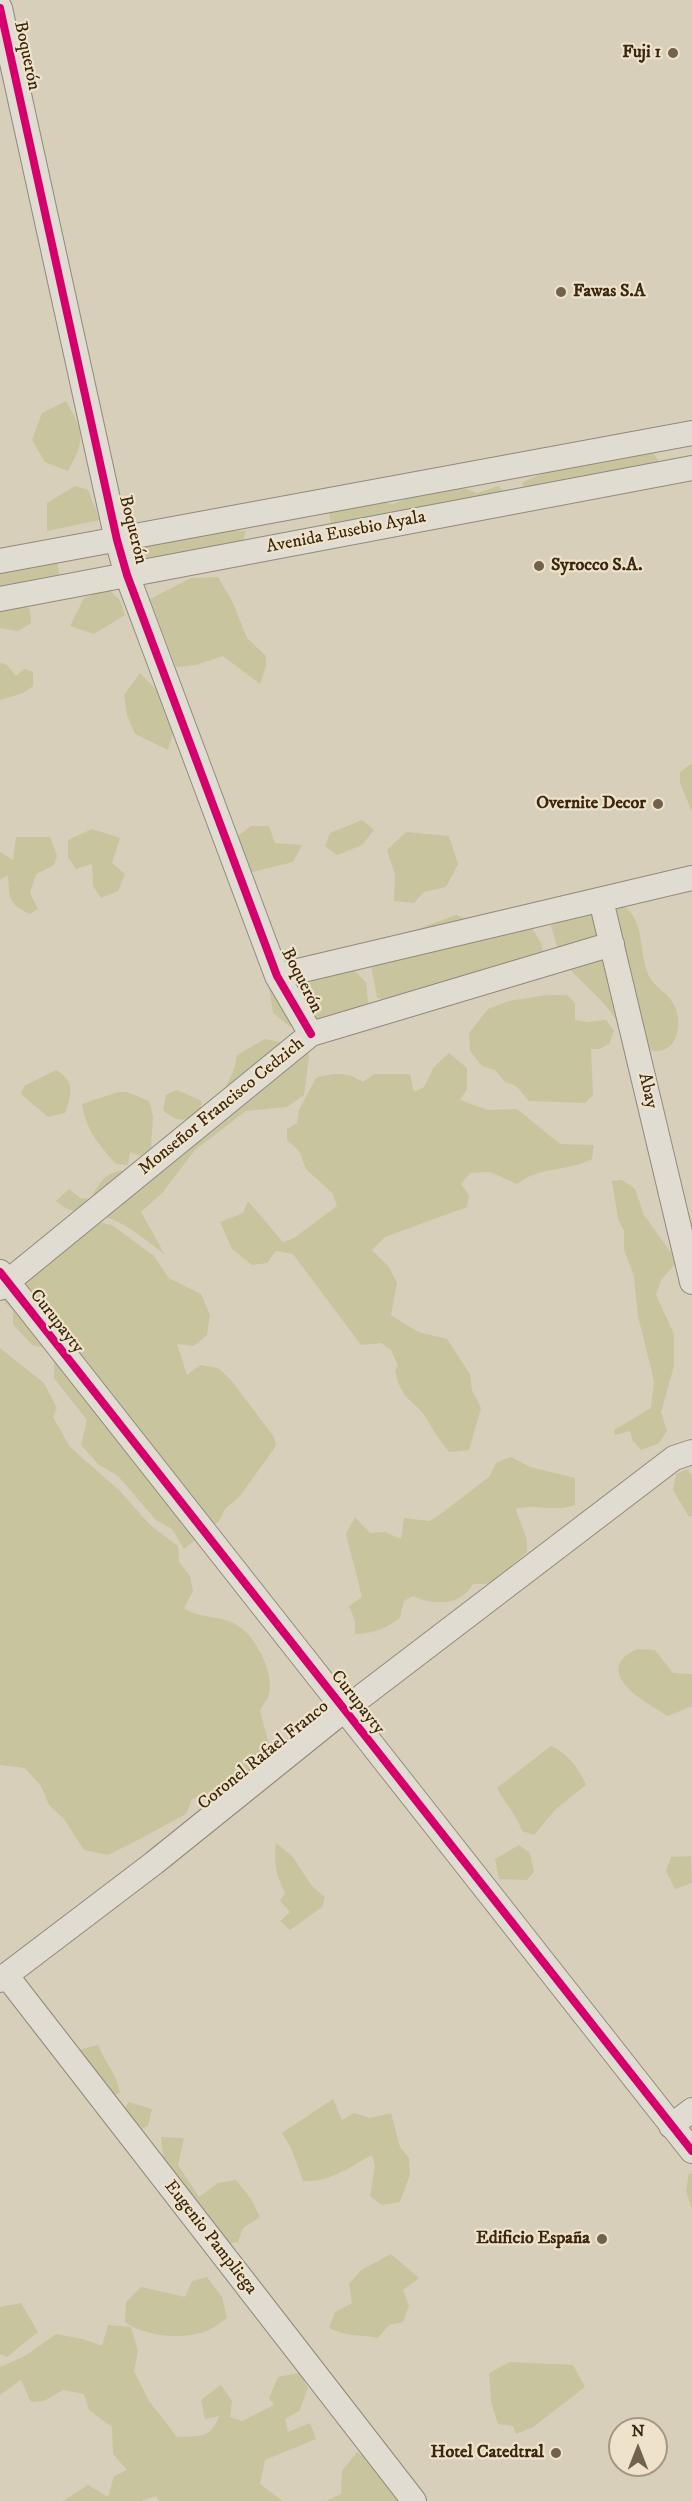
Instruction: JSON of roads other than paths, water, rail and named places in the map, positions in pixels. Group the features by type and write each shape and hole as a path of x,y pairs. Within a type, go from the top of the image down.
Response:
{"street":[{"name":"Boquerón","path":"0,9 117,540 127,575 277,976 311,1034"},
{"name":"Avenida Eusebio Ayala","path":"0,561 692,433"},
{"name":"Avenida Eusebio Ayala","path":"0,599 692,468"},
{"path":"277,976 692,878"},
{"name":"Abay","path":"601,900 692,1282"},
{"name":"Monseñor Francisco Cedzich","path":"2,1281 311,1034 612,944"},
{"name":"Curupayty","path":"2,1281 692,2151"},
{"name":"Coronel Rafael Franco","path":"3,1977 154,1863 344,1710 674,1458 692,1452"},
{"name":"Eugenio Pampliega","path":"3,1977 414,2501"},
{"path":"671,2126 692,2110"}],"place":[{"name":"Fuji 1","path":"673,53"},
{"name":"Fawas S.A","path":"561,292"},
{"name":"Syrocco S.A.","path":"539,566"},
{"name":"Overnite Decor","path":"658,804"},
{"name":"Edificio España","path":"602,2239"},
{"name":"Hotel Catedtral","path":"556,2453"}]}
